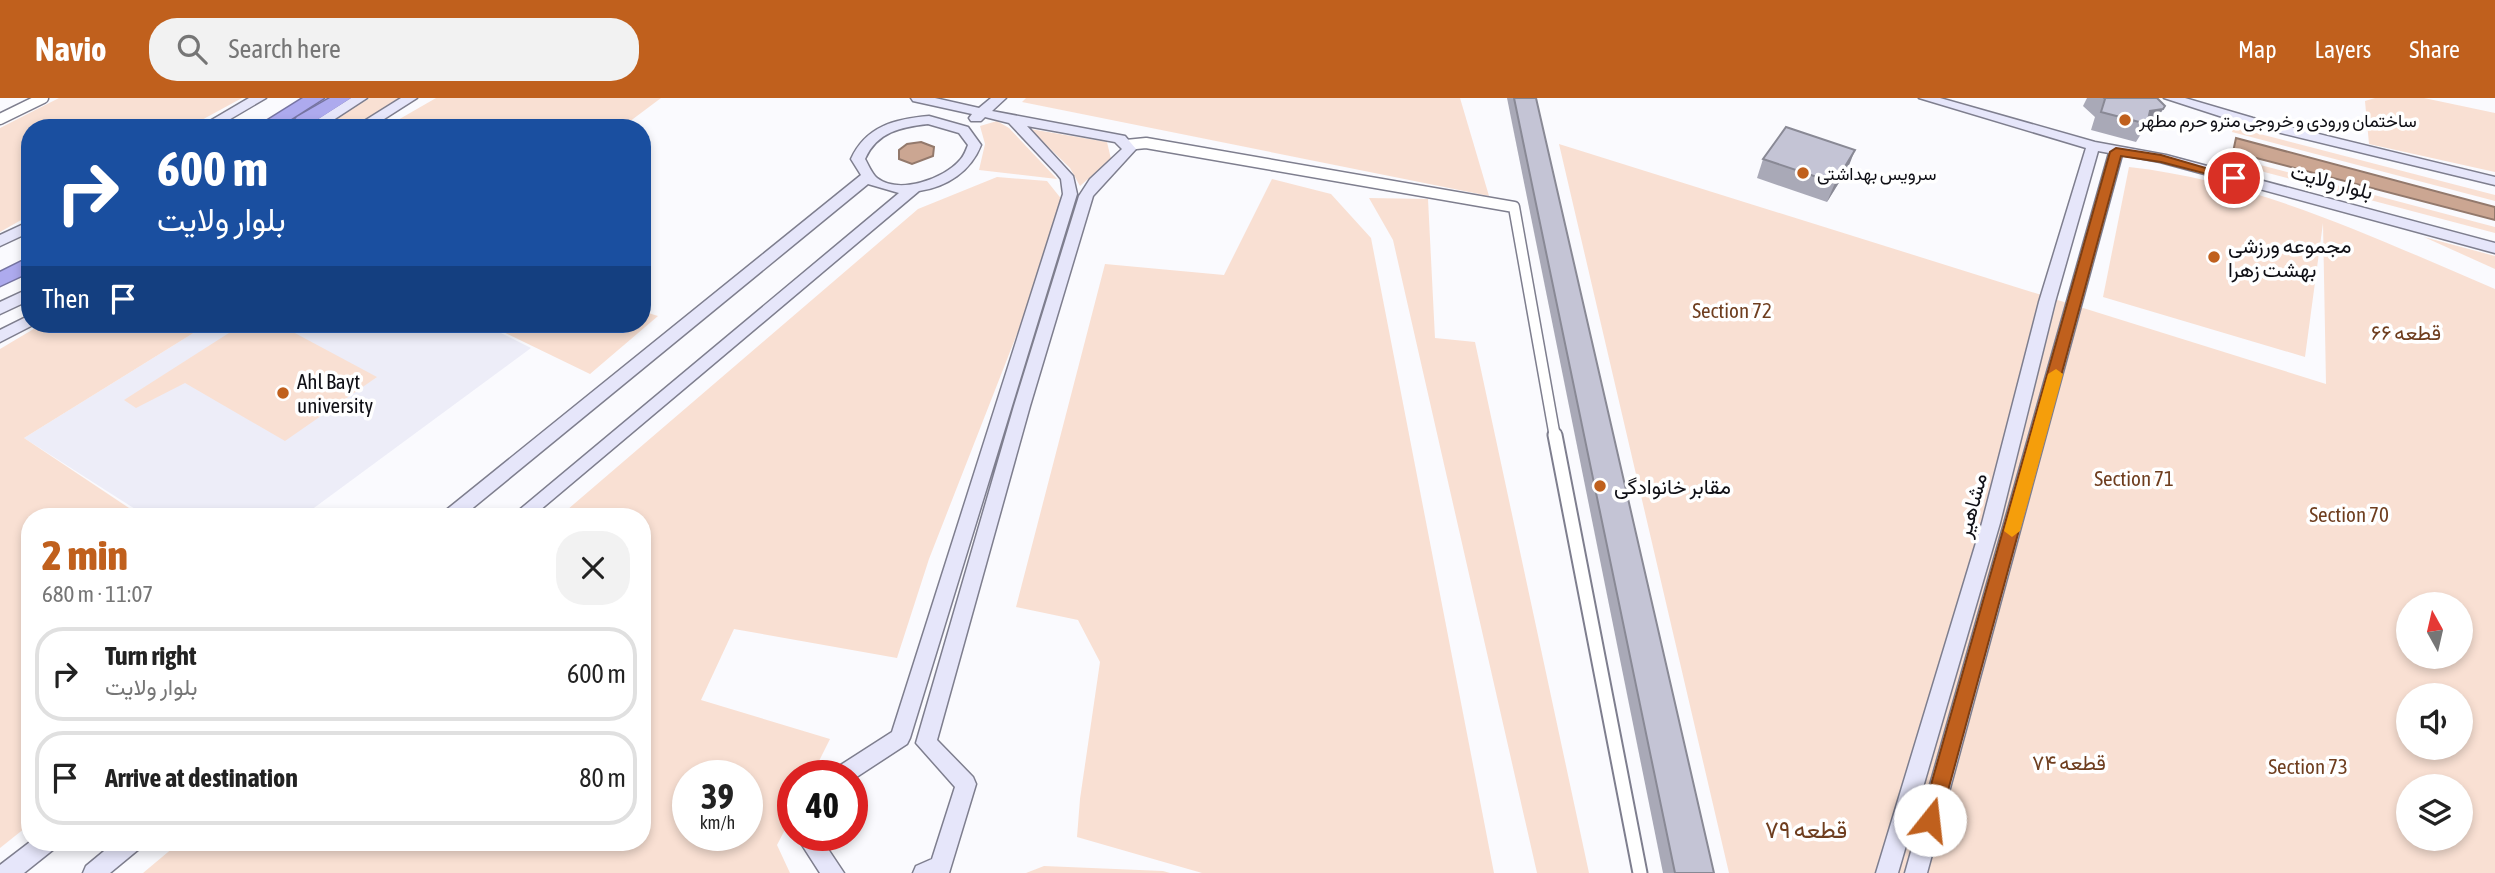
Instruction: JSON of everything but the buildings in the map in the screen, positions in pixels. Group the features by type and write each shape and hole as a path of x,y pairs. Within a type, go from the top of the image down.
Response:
{"highway":[{"path":"279,119 315,98"},
{"path":"306,119 342,98"},
{"path":"0,280 21,267"},
{"path":"0,295 21,284"}],"street":[{"path":"0,119 43,98"},
{"path":"221,119 259,98"},
{"path":"326,119 360,98"},
{"path":"375,119 410,98"},
{"path":"918,98 960,101 982,112 1014,120 1120,139 1129,149 1123,158 1093,182 1086,196 1022,406 926,743"},
{"name":"بلوار ولایت","path":"1926,98 2092,146 2161,158 2495,248"},
{"name":"بلوار ولایت","path":"2171,98 2210,111 2492,181"},
{"path":"964,131 994,99"},
{"path":"945,123 960,101"},
{"path":"929,120 964,131 971,139 974,149 963,170 933,184 915,187 888,186 868,177 858,159 869,139 896,125 929,120"},
{"path":"866,760 900,738 1070,194 1068,179 1062,171 1014,120"},
{"path":"1126,145 1146,143 1514,207 1570,520 1640,873"},
{"name":"مشاهیر","path":"1887,873 1992,520 2092,146"},
{"path":"1916,873 2116,152"},
{"path":"461,508 868,177"},
{"path":"531,508 915,187"},
{"path":"0,241 21,230"},
{"path":"2069,231 2094,238"},
{"path":"0,309 21,298"},
{"path":"0,337 21,325"},
{"path":"900,738 926,743 966,784 940,866 924,873"},
{"path":"7,873 35,851"},
{"path":"93,873 120,851"},
{"path":"817,851 833,873"}],"shaded area":[{"path":"2236,138 2495,207 2495,220 2233,152"},
{"path":"921,142 934,147 933,156 912,164 899,159 899,150 907,144"},
{"name":"Ahl Bayt university","path":"193,333 501,333 531,348 314,508 133,508 24,438"}],"green space":[{"path":"59,98 242,98 204,119 21,119 21,220 0,232 0,128"},
{"path":"370,98 404,98 366,119 334,119"},
{"path":"436,98 661,98 633,119 400,119"},
{"path":"1026,98 1460,98 1489,196 1022,102"},
{"path":"2375,98 2424,98 2495,113 2495,172 2369,144 2365,101"},
{"path":"997,121 1009,128 1057,179 979,170 985,144 980,126"},
{"path":"2233,127 2495,195 2495,201 2232,132"},
{"path":"1030,129 1107,142 1111,159 1080,186 1070,168"},
{"path":"1559,144 2326,384 2323,223 2305,357 2103,297 2129,167 2224,185 2316,214 2495,289 2495,873 1729,873"},
{"path":"2230,157 2495,227 2495,233 2230,163"},
{"path":"997,177 1047,181 1067,206 929,559 897,658 734,629 701,700 830,739 820,760 777,760 777,851 780,851 790,873 143,873 169,851 651,851 651,508 569,508 918,209"},
{"path":"1272,179 1331,194 1371,238 1494,873 1202,873 1077,837 1100,662 1078,620 1016,607 1105,264 1224,275"},
{"path":"1369,198 1428,199 1435,338 1475,342 1589,873 1537,873 1393,240"},
{"path":"2424,237 2495,256 2495,269"},
{"path":"27,333 193,333 24,438 129,508 21,508 21,831 0,848 0,349"},
{"path":"229,333 295,333 377,377 285,441 185,383 136,408 124,400"},
{"path":"506,333 638,333 590,374"},
{"path":"1044,866 1163,871 1170,873 1026,873"}],"slow traffic":[{"path":"2012,531 2056,374"}],"place":[{"name":"ساختمان ورودی و خروجی مترو حرم مطهر","path":"2125,120"},
{"name":"سرویس بهداشتی","path":"1803,173"},
{"name":"مجموعه ورزشی بهشت زهرا","path":"2214,257"},
{"name":"Ahl Bayt university","path":"283,393"},
{"name":"مقابر خانوادگی","path":"1600,486"}],"route":[{"path":"1930,820 2116,152 2161,158 2234,178"}],"park label":[{"name":"Section 72","path":"1732,310"},
{"name":"قطعه ۶۶","path":"2406,332"},
{"name":"Section 71","path":"2134,478"},
{"name":"Section 70","path":"2349,514"},
{"name":"قطعه ۷۴","path":"2069,762"},
{"name":"Section 73","path":"2308,766"},
{"name":"قطعه ۷۹","path":"1806,829"}]}
